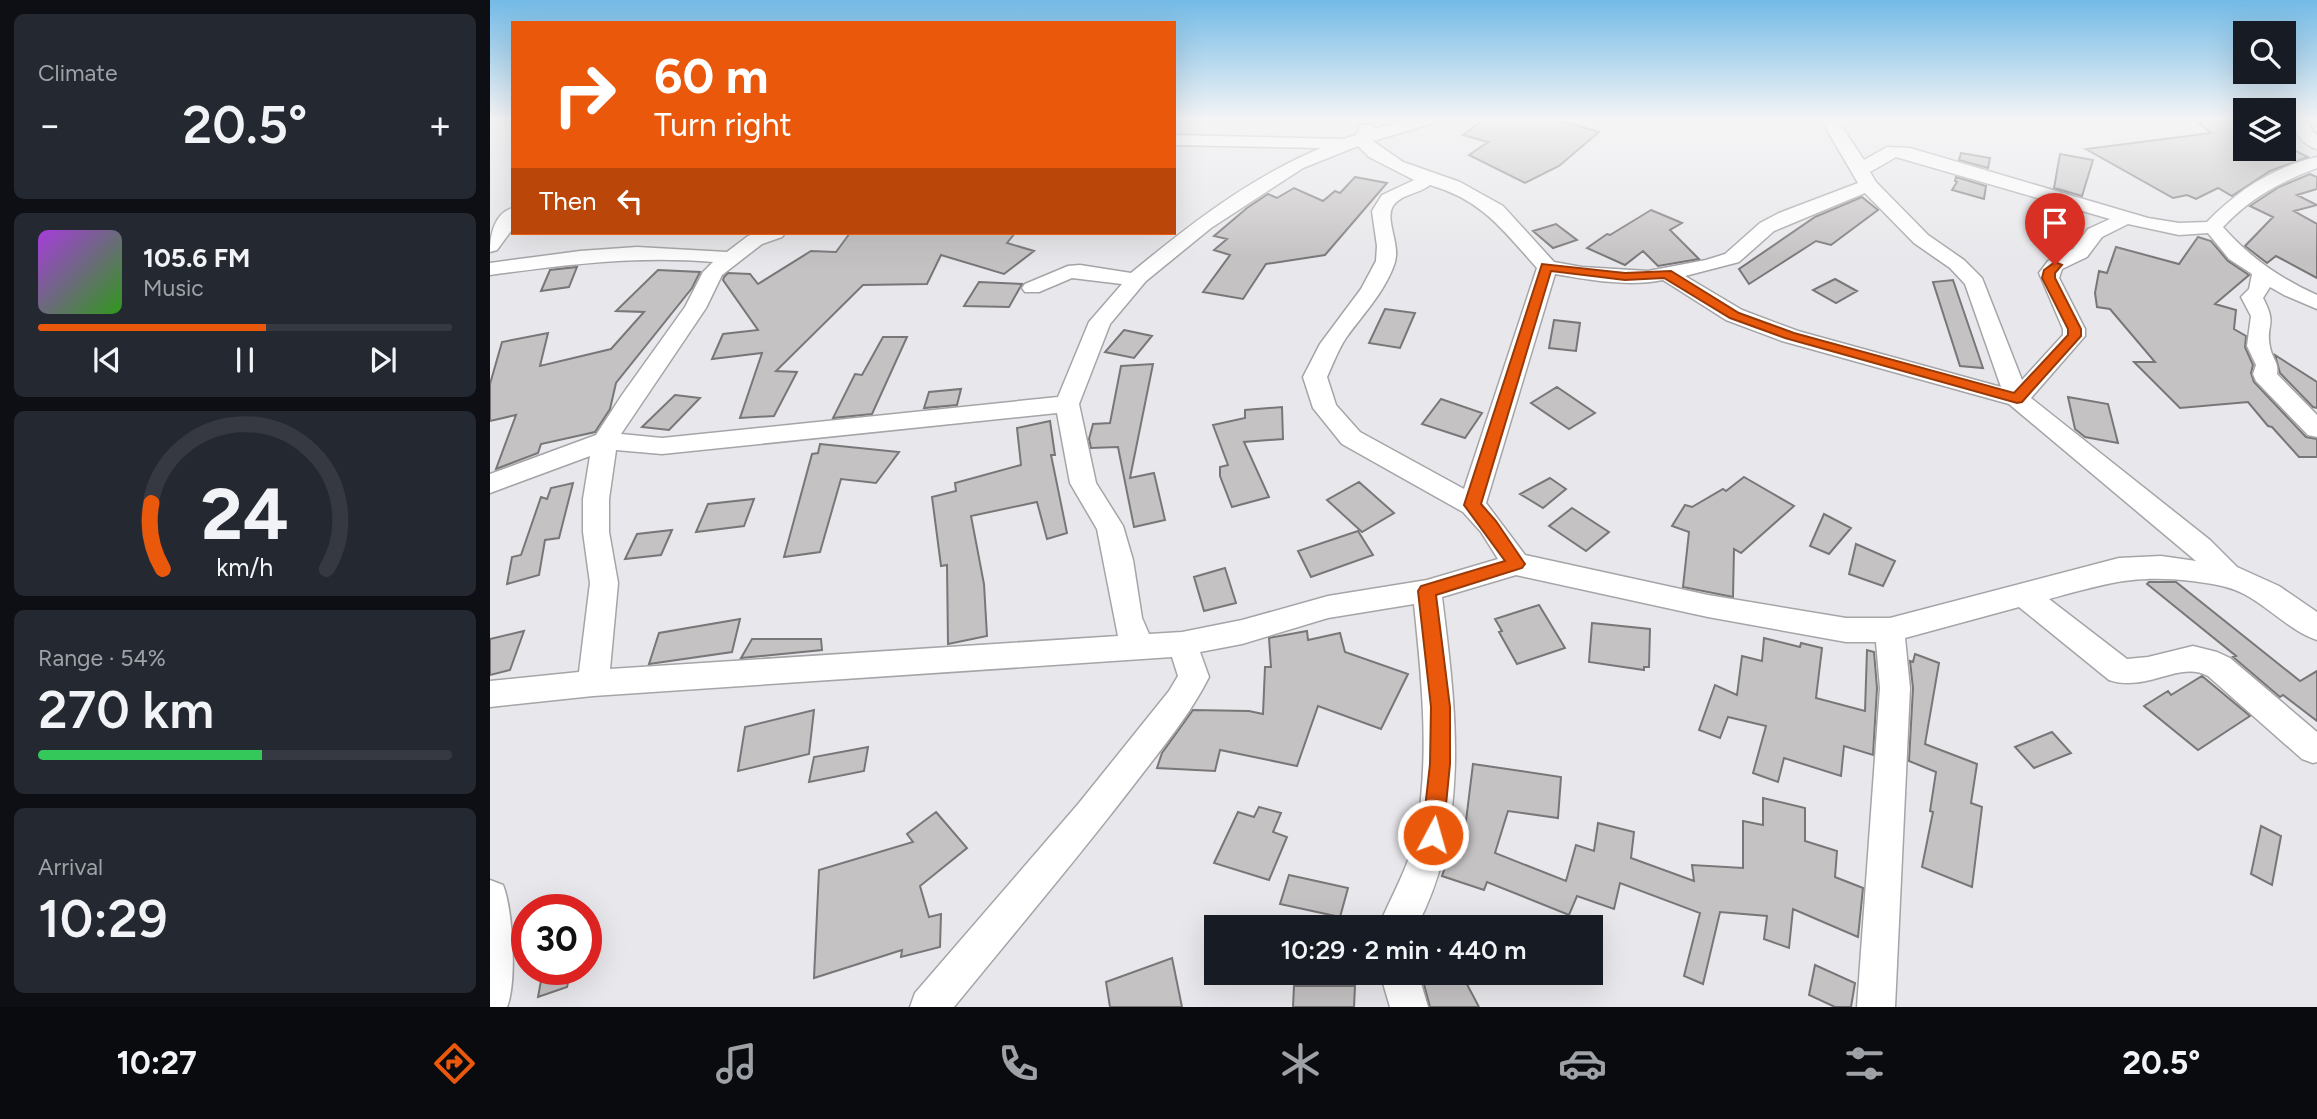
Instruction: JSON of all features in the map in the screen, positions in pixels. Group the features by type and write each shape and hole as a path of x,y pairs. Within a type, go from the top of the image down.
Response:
{"street":[{"path":"1140,645 1130,631 1119,560 1110,526 1096,508 1083,483 1067,404 1100,322 1136,280 1203,224 1295,165"},
{"path":"1395,165 1454,186 1496,210 1546,267 1625,277 1667,274 1731,258 1767,228 1864,177 1877,165"},
{"path":"1858,165 1864,177 1922,239 1957,264 1975,282 2017,399"},
{"path":"1952,165 2126,218 2179,229 2213,227 2231,207 2263,182 2309,165"},
{"path":"1427,177 1418,188 1394,193 1381,208 1378,218 1389,248 1381,274 1359,311 1339,332 1315,377 1325,408 1351,438 1472,505 1490,525 1516,564"},
{"path":"490,246 511,217"},
{"path":"2017,399 2074,336 2074,329 2049,273 2055,265 2080,253 2095,233 2126,218"},
{"path":"2213,227 2236,255 2262,273 2317,303"},
{"path":"593,683 604,583 596,532 596,499 605,441 630,400 695,308 713,272 755,240 769,235"},
{"path":"490,269 612,253 679,252 728,258"},
{"path":"1472,505 1546,267"},
{"path":"1032,288 1068,272 1080,271 1136,280"},
{"path":"2262,273 2259,291 2252,298 2262,316 2256,340 2259,353 2267,365 2265,373 2268,381 2317,429"},
{"path":"1667,274 1734,316 1756,324 1804,340 2017,399 2200,547 2227,575"},
{"path":"490,484 605,441 643,446 671,446 1067,404"},
{"path":"490,694 593,683 1182,644 1242,632 1328,607 1427,591 1516,564 1722,608 1846,630 1890,630 2119,569 2161,567 2227,575 2269,594 2317,628"},
{"path":"1403,915 1413,897 1433,835 1440,764 1440,707 1427,591"},
{"path":"2024,595 2120,671 2135,674 2192,658 2203,659 2219,667 2312,749"},
{"path":"1876,1007 1895,688 1890,630"},
{"path":"929,1007 1091,814 1180,700 1194,677 1182,644"},
{"path":"490,898 494,947 490,1001"},
{"path":"1403,985 1409,1007"}],"building":[{"path":"1489,165 1560,165 1525,183"},
{"path":"2058,165 2091,165 2082,196 2054,188"},
{"path":"2114,165 2286,165 2270,171 2232,196 2218,188 2196,199 2187,195 2173,198"},
{"path":"2310,174 2317,177 2317,189 2297,195 2317,205 2294,211 2317,224 2317,278 2276,256 2267,263 2245,246 2273,217 2250,206 2279,187"},
{"path":"1355,177 1387,183 1325,255 1266,264 1243,299 1203,292 1230,255 1214,250 1227,239 1214,236 1247,208 1268,194 1277,198 1294,188 1323,201 1335,191 1340,193"},
{"path":"1956,177 1986,186 1984,199 1952,190 1957,182"},
{"path":"1862,197 1878,210 1831,245 1816,241 1749,284 1739,269 1815,217"},
{"path":"1651,210 1682,223 1670,230 1699,259 1658,266 1643,251 1625,265 1587,248 1607,234 1610,235"},
{"path":"1556,224 1577,240 1553,248 1533,231"},
{"path":"849,235 1013,235 1007,243 1034,251 1004,274 941,255 927,284 863,285 776,371 797,372 774,416 740,418 762,353 712,359 723,334 758,330 723,280 724,277 728,273 750,274 758,284 811,251 836,252"},
{"path":"2198,237 2211,241 2228,261 2249,275 2215,304 2236,310 2234,329 2246,336 2245,347 2253,365 2251,373 2254,382 2306,437 2317,439 2317,457 2299,457 2248,402 2180,408 2134,362 2155,362 2110,309 2097,307 2095,293 2099,271 2107,273 2116,247 2179,264"},
{"path":"577,267 569,287 541,291 550,270"},
{"path":"658,270 700,272 692,288 616,383 610,409 595,432 541,444 538,453 496,469 516,415 490,421 490,384 502,342 548,333 540,366 611,349 644,312 616,311"},
{"path":"1835,279 1857,291 1836,303 1813,290"},
{"path":"1953,280 1983,368 1960,366 1933,282"},
{"path":"979,282 1022,284 1009,307 964,306"},
{"path":"1385,309 1415,313 1400,348 1369,343"},
{"path":"1554,320 1580,323 1576,351 1549,348"},
{"path":"1124,330 1152,336 1134,358 1105,352"},
{"path":"883,337 907,337 872,414 833,418 855,374 862,375"},
{"path":"2275,355 2317,382 2317,408 2280,373"},
{"path":"1153,364 1130,478 1154,473 1165,520 1134,527 1118,447 1091,448 1089,439 1093,424 1110,423 1121,366"},
{"path":"1557,387 1595,413 1569,429 1531,403"},
{"path":"961,389 957,405 924,408 929,392"},
{"path":"675,395 700,398 669,430 642,427"},
{"path":"2068,397 2108,404 2118,443 2085,437 2075,429"},
{"path":"1441,399 1482,413 1465,438 1422,424"},
{"path":"1282,407 1283,439 1244,442 1269,497 1232,507 1220,476 1220,467 1228,465 1213,425 1245,418 1245,410"},
{"path":"1050,421 1055,455 1051,455 1067,533 1047,539 1037,502 971,516 984,584 987,636 948,644 947,565 941,566 932,497 956,491 955,483 1021,465 1017,428"},
{"path":"820,444 899,452 876,483 841,479 820,552 784,557 812,454 818,453"},
{"path":"1744,477 1794,506 1741,553 1734,549 1733,597 1683,587 1689,532 1672,526 1685,505 1692,507 1723,489 1726,491"},
{"path":"1550,478 1566,489 1543,508 1520,494"},
{"path":"1359,482 1394,513 1362,532 1327,500"},
{"path":"573,483 559,538 545,540 539,575 507,584 512,557 521,555 541,497 547,499 551,488"},
{"path":"754,499 744,526 696,532 708,504"},
{"path":"1572,508 1609,532 1586,551 1549,526"},
{"path":"1824,514 1851,528 1829,554 1810,546"},
{"path":"672,530 661,555 625,559 637,534"},
{"path":"1358,531 1373,555 1311,577 1298,551"},
{"path":"1856,544 1895,561 1883,586 1849,574"},
{"path":"1225,568 1236,603 1204,611 1194,577"},
{"path":"2176,582 2300,681 2317,671 2317,721 2283,695 2280,697 2233,657 2236,656 2147,584"},
{"path":"1539,605 1565,648 1517,664 1499,632 1502,631 1495,619"},
{"path":"740,619 732,652 649,664 659,633"},
{"path":"1592,623 1650,629 1649,667 1644,667 1644,670 1589,662"},
{"path":"524,631 510,670 490,675 490,639"},
{"path":"1307,631 1308,640 1340,633 1345,652 1408,674 1381,729 1318,706 1297,766 1220,750 1215,771 1157,768 1162,753 1193,710 1249,711 1263,714 1265,667 1271,667 1269,638"},
{"path":"1764,638 1800,647 1801,643 1822,648 1816,698 1865,711 1867,650 1874,652 1877,688 1873,755 1844,746 1841,776 1784,758 1778,782 1753,773 1766,726 1728,717 1720,738 1699,730 1715,685 1737,695 1742,656 1762,661"},
{"path":"752,639 821,639 822,650 741,658"},
{"path":"1915,654 1939,663 1925,744 1977,764 1971,803 1982,807 1972,887 1922,867 1933,812 1930,811 1936,772 1909,761 1913,688 1910,661 1913,662"},
{"path":"2202,676 2250,716 2198,750 2144,706 2168,691 2171,695"},
{"path":"814,710 809,754 738,771 745,727"},
{"path":"2052,732 2071,753 2034,768 2015,747"},
{"path":"868,747 864,771 809,782 814,757"},
{"path":"1473,764 1561,777 1558,818 1508,811 1495,853 1566,881 1576,845 1594,851 1598,823 1634,832 1631,858 1694,881 1692,865 1743,868 1743,821 1763,825 1763,798 1805,808 1805,841 1837,851 1835,877 1863,888 1858,937 1793,909 1789,948 1764,939 1767,916 1720,912 1703,984 1684,976 1700,913 1620,883 1614,909 1577,896 1569,915 1487,882 1484,890 1442,876 1459,827 1465,829"},
{"path":"1259,807 1281,813 1273,832 1287,837 1269,880 1214,863 1238,812 1254,817"},
{"path":"936,812 967,848 920,886 929,917 941,914 940,947 901,957 902,950 814,978 819,870 913,842 907,834"},
{"path":"2261,826 2281,836 2272,885 2251,874"},
{"path":"1289,875 1348,888 1341,915 1280,904"},
{"path":"1172,958 1182,1007 1110,1007 1106,982"},
{"path":"1815,965 1855,983 1851,1007 1835,1007 1809,995"},
{"path":"540,985 567,985 567,987 538,997"},
{"path":"1424,985 1467,985 1479,1007 1430,1007"},
{"path":"1294,986 1355,986 1354,1007 1293,1007"}],"route":[{"path":"1433,835 1440,764 1440,707 1435,643 1427,591 1516,564 1490,525 1472,505 1546,267 1625,277 1667,274 1734,316 1790,335 2017,399 2074,336 2074,329 2049,278 2055,265"}]}
